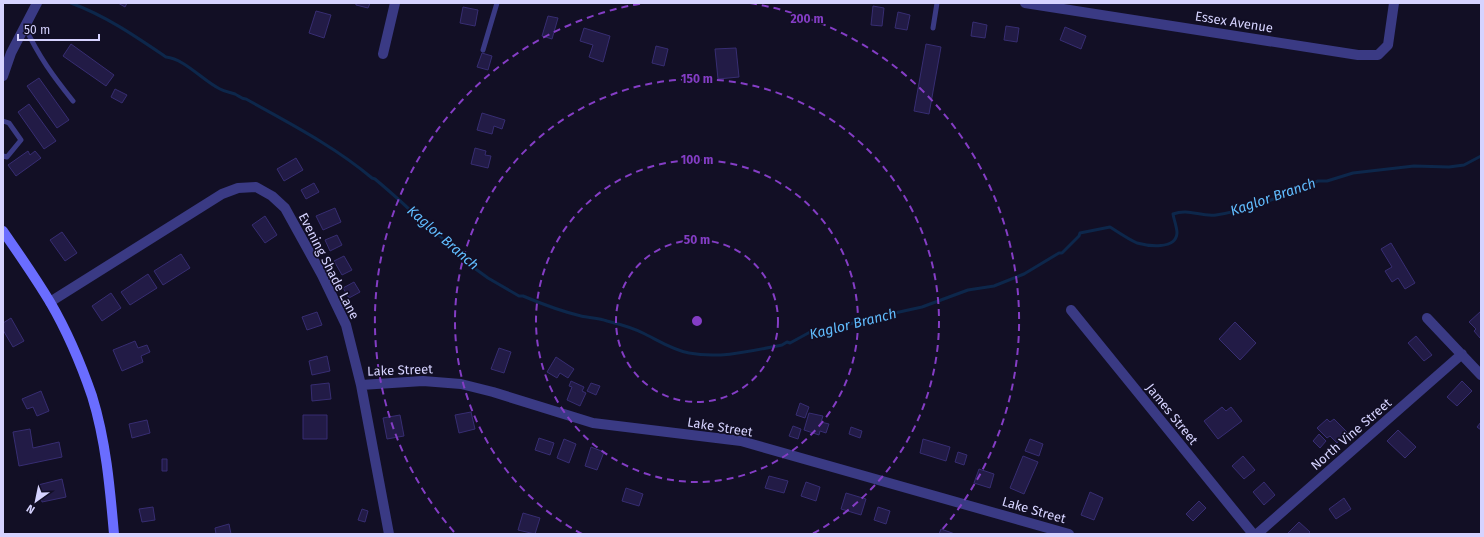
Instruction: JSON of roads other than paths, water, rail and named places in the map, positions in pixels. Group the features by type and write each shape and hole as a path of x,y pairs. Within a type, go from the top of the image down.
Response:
{"street":[{"path":"3,76 11,53 37,3"},
{"path":"382,54 395,3"},
{"name":"Essex Avenue","path":"1025,3 1045,4 1358,54 1378,55 1388,45 1394,3"},
{"name":"Evening Shade Lane","path":"50,302 222,194 238,188 256,187 272,196 286,208 346,326 361,385 389,534"},
{"path":"3,231 50,302 75,352 94,403 107,466 114,534"},
{"name":"James Street","path":"1071,310 1253,534"},
{"path":"1427,318 1481,375"},
{"name":"North Vine Street","path":"1257,534 1462,354"},
{"name":"Lake Street","path":"361,385 423,381 461,384 493,392 593,424 740,441 1069,534"}],"lane":[{"path":"483,50 497,3"},
{"path":"933,28 937,3"},
{"path":"24,26 35,50 73,101"},
{"path":"3,121 9,123 21,140 6,157 3,156"}],"waterway":[{"name":"Kaglor Branch","path":"71,3 108,20 166,57 187,66 222,90 246,99 327,145 375,179 416,216 429,225 464,258 466,262 488,278 519,296 523,296 573,314 601,319 626,326 677,350 701,355 736,354 782,345 787,342 790,343 812,331 842,326 922,307 968,290 994,286 1024,274 1059,253 1062,253 1079,236 1080,233 1110,227 1137,243 1161,246 1172,242 1175,238 1177,228 1173,214 1179,212 1205,215 1229,213 1242,210 1318,181 1327,181 1353,173 1414,166 1449,167 1464,165 1481,156"}]}
